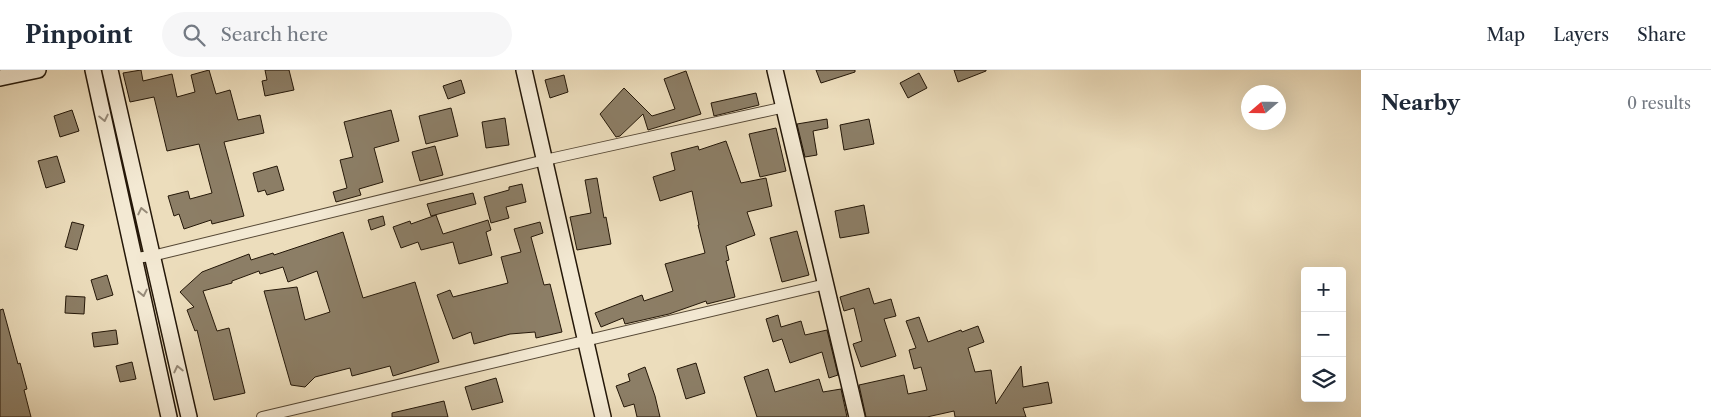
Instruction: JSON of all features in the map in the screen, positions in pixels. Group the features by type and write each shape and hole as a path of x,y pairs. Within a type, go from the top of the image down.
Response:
{"street":[{"path":"0,78 38,70"},
{"path":"93,70 169,417"},
{"path":"110,70 189,417"},
{"path":"524,70 603,417"},
{"path":"775,70 857,417"},
{"path":"135,258 152,256 545,160 785,107"},
{"path":"262,417 826,284"}],"building":[{"path":"141,70 143,81 172,74 177,97 195,92 191,75 209,70 216,94 230,90 238,120 260,115 264,133 224,142 244,216 212,224 211,220 184,229 179,214 174,216 168,196 188,191 190,199 212,193 199,144 167,151 154,97 130,102 123,73"},
{"path":"265,70 289,70 294,90 265,96 262,81 267,80"},
{"path":"816,70 855,70 855,72 821,83"},
{"path":"954,70 986,70 986,71 958,82"},
{"path":"686,71 701,114 648,130 643,114 620,136 616,137 600,114 624,88 652,116 675,109 664,79"},
{"path":"919,73 927,88 908,98 900,83"},
{"path":"564,75 568,92 550,98 545,80"},
{"path":"461,80 465,93 448,99 443,86"},
{"path":"756,93 759,105 714,116 711,103"},
{"path":"451,108 458,136 426,144 419,116"},
{"path":"72,110 79,131 60,137 54,116"},
{"path":"391,110 399,141 374,148 383,182 359,189 361,195 336,202 333,192 347,188 340,160 353,157 344,122"},
{"path":"505,118 509,145 486,148 482,122"},
{"path":"827,119 828,128 813,131 817,155 805,157 797,124"},
{"path":"869,119 874,144 844,150 840,125"},
{"path":"776,128 786,171 760,177 749,134"},
{"path":"726,141 741,183 766,178 772,206 747,212 755,235 726,246 729,260 726,261 735,297 707,304 706,301 669,314 625,324 623,318 601,327 595,313 642,295 644,301 673,291 665,264 705,253 692,191 660,201 653,177 675,170 671,153 698,146 699,150"},
{"path":"435,146 443,175 420,181 412,152"},
{"path":"57,156 65,182 46,188 38,161"},
{"path":"277,166 284,190 267,195 265,190 258,192 253,173"},
{"path":"597,178 611,244 577,250 570,217 591,213 585,180"},
{"path":"522,184 526,202 506,207 509,218 491,223 484,197"},
{"path":"473,193 476,204 431,216 427,204"},
{"path":"864,205 869,233 840,238 835,211"},
{"path":"436,215 443,234 488,220 491,230 486,232 492,255 459,264 453,242 421,250 418,242 401,248 393,227 410,221 411,224"},
{"path":"383,216 385,225 371,230 368,220"},
{"path":"72,222 84,225 77,250 65,247"},
{"path":"540,222 543,233 531,237 544,285 550,284 562,332 536,338 535,332 510,334 474,344 471,332 453,339 437,295 450,290 453,297 508,283 501,257 521,252 514,229"},
{"path":"797,231 809,275 782,282 770,238"},
{"path":"343,232 363,298 415,282 439,362 393,376 390,366 352,376 350,368 315,377 305,387 291,385 264,291 297,287 305,320 330,312 317,271 288,282 283,267 260,274 259,271 232,281 232,283 203,291 217,331 229,328 245,393 214,400 197,330 195,331 187,310 194,307 180,292 202,272 249,254 251,260 273,253 274,255"},
{"path":"107,275 113,295 97,300 91,280"},
{"path":"869,288 874,304 891,299 896,316 884,319 896,356 861,367 853,344 862,341 854,308 844,311 840,297"},
{"path":"66,296 85,297 84,314 65,313"},
{"path":"3,309 27,389 24,390 31,417 0,417 0,310"},
{"path":"778,315 781,327 801,321 805,335 827,330 838,375 829,378 822,352 790,363 782,339 773,342 766,319"},
{"path":"919,317 928,342 978,326 984,342 968,348 975,372 991,370 996,404 1021,366 1023,387 1048,382 1052,403 1023,408 1026,417 955,417 954,411 927,417 866,417 859,385 904,375 908,394 927,390 921,367 914,369 909,350 916,348 906,321"},
{"path":"116,330 118,344 94,347 92,333"},
{"path":"132,362 136,379 120,382 116,366"},
{"path":"696,363 705,393 686,399 677,369"},
{"path":"645,367 660,417 637,417 634,404 624,407 616,386 630,381 628,374"},
{"path":"768,369 775,392 819,379 823,392 841,389 847,417 757,417 744,377"},
{"path":"496,378 503,402 472,410 465,387"},
{"path":"444,401 448,417 392,417 392,413"}]}
